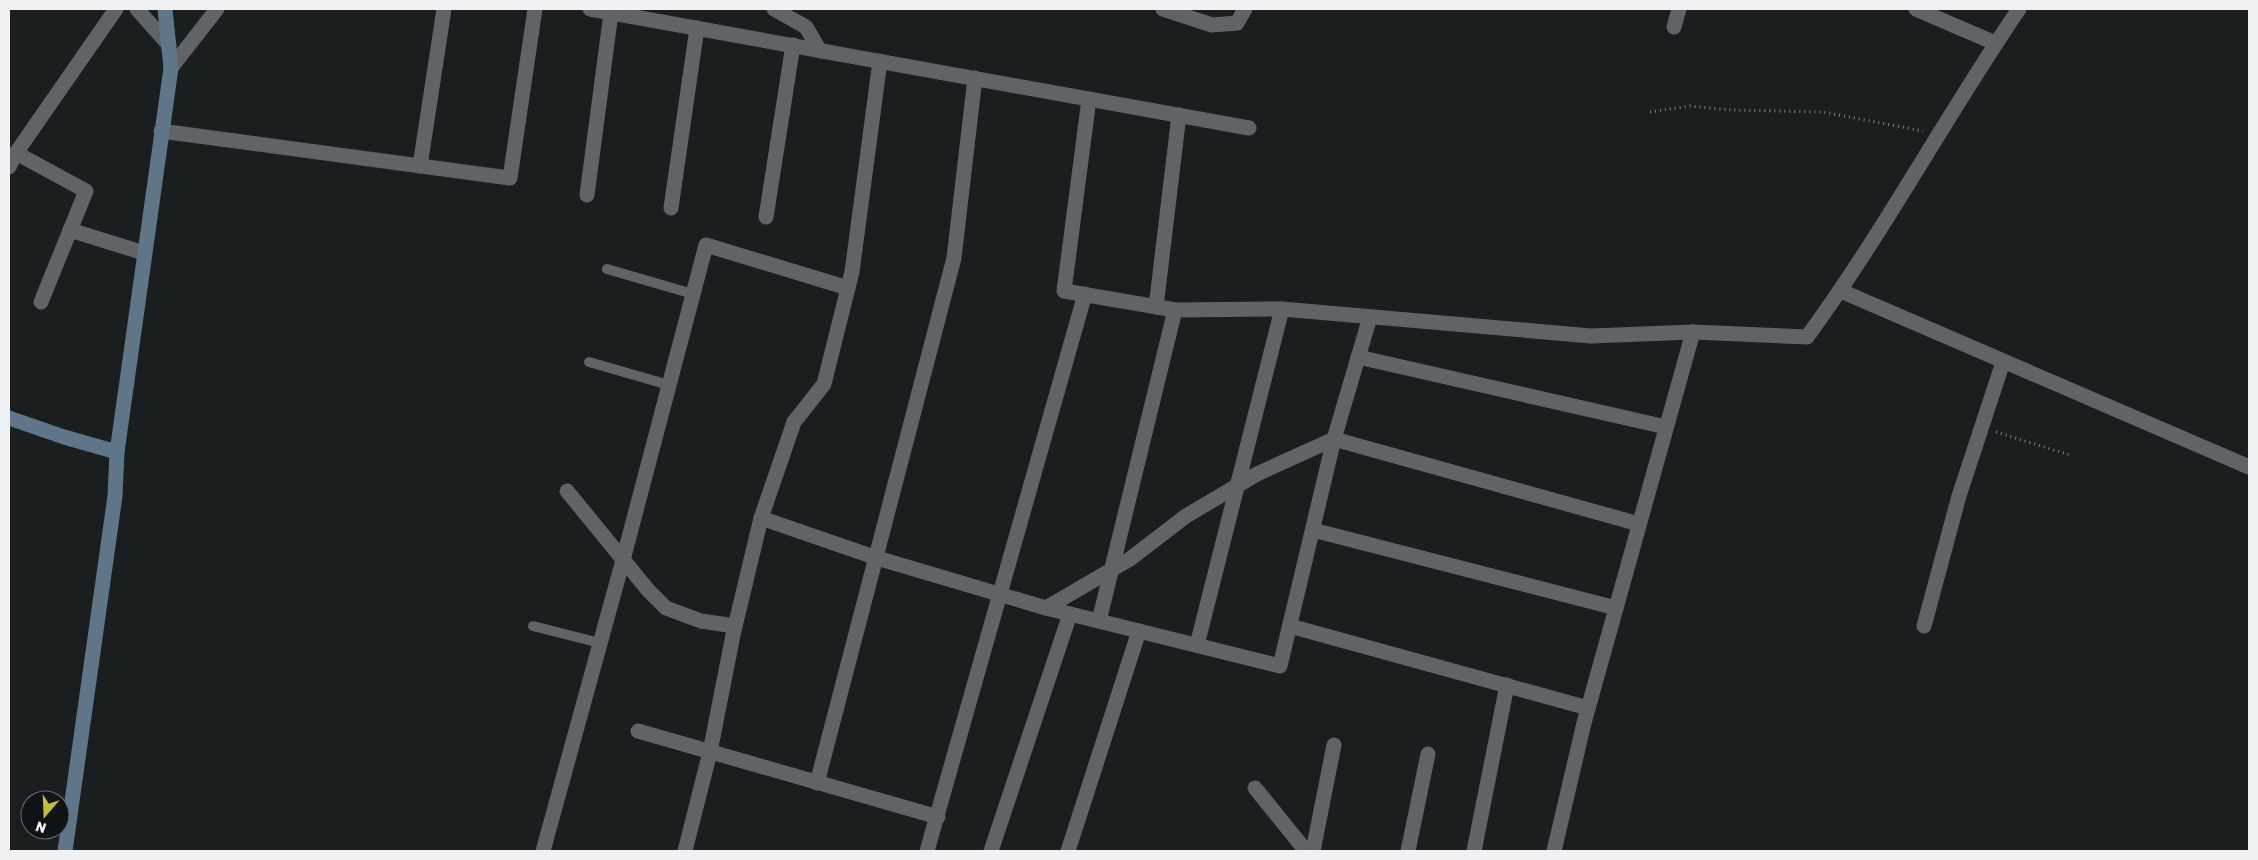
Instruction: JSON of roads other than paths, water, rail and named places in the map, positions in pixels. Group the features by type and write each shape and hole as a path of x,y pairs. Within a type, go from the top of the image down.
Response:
{"street":[{"path":"9,168 16,153 116,9"},
{"path":"137,9 169,45"},
{"path":"64,851 114,496 117,452 144,253 171,68 165,9"},
{"path":"171,68 217,9"},
{"path":"420,166 444,9"},
{"path":"161,131 510,178 535,9"},
{"path":"590,9 1249,128"},
{"path":"774,9 806,27 820,51"},
{"path":"1163,9 1212,25 1236,23 1245,9"},
{"path":"1674,27 1679,9"},
{"path":"1916,9 1995,43"},
{"path":"1089,99 1064,291 1174,310 1282,308 1591,336 1692,332 1807,337 1841,291 1995,43 2019,9"},
{"path":"587,195 611,12"},
{"path":"671,208 697,28"},
{"path":"766,217 793,46"},
{"path":"684,851 710,752 735,626 761,518 794,422 824,384 852,272 880,61"},
{"path":"817,783 954,258 974,78"},
{"path":"1156,307 1179,115"},
{"path":"16,153 86,190 40,302"},
{"path":"70,230 144,253"},
{"path":"543,851 623,560 706,245 848,288"},
{"path":"1841,291 2249,467"},
{"path":"928,851 1085,294"},
{"path":"1197,646 1282,308"},
{"path":"1099,621 1174,310"},
{"path":"761,518 877,558 1046,608 1280,666 1334,439 1370,317"},
{"path":"1554,851 1588,708 1692,332"},
{"path":"1358,357 1666,427"},
{"path":"1924,626 1959,496 2003,362"},
{"path":"9,418 64,437 117,452"},
{"path":"1046,608 1130,559 1186,516 1257,474 1334,439 1639,524"},
{"path":"567,491 648,590 666,608 701,621 735,626"},
{"path":"1313,530 1616,608"},
{"path":"991,851 1070,614"},
{"path":"1290,626 1588,708"},
{"path":"1068,851 1140,631"},
{"path":"1474,851 1507,685"},
{"path":"638,731 938,817"},
{"path":"1313,851 1334,745"},
{"path":"1408,851 1428,754"},
{"path":"1255,788 1306,851"}],"lane":[{"path":"607,269 693,294"},
{"path":"588,362 669,385"},
{"path":"533,626 600,643"}]}
